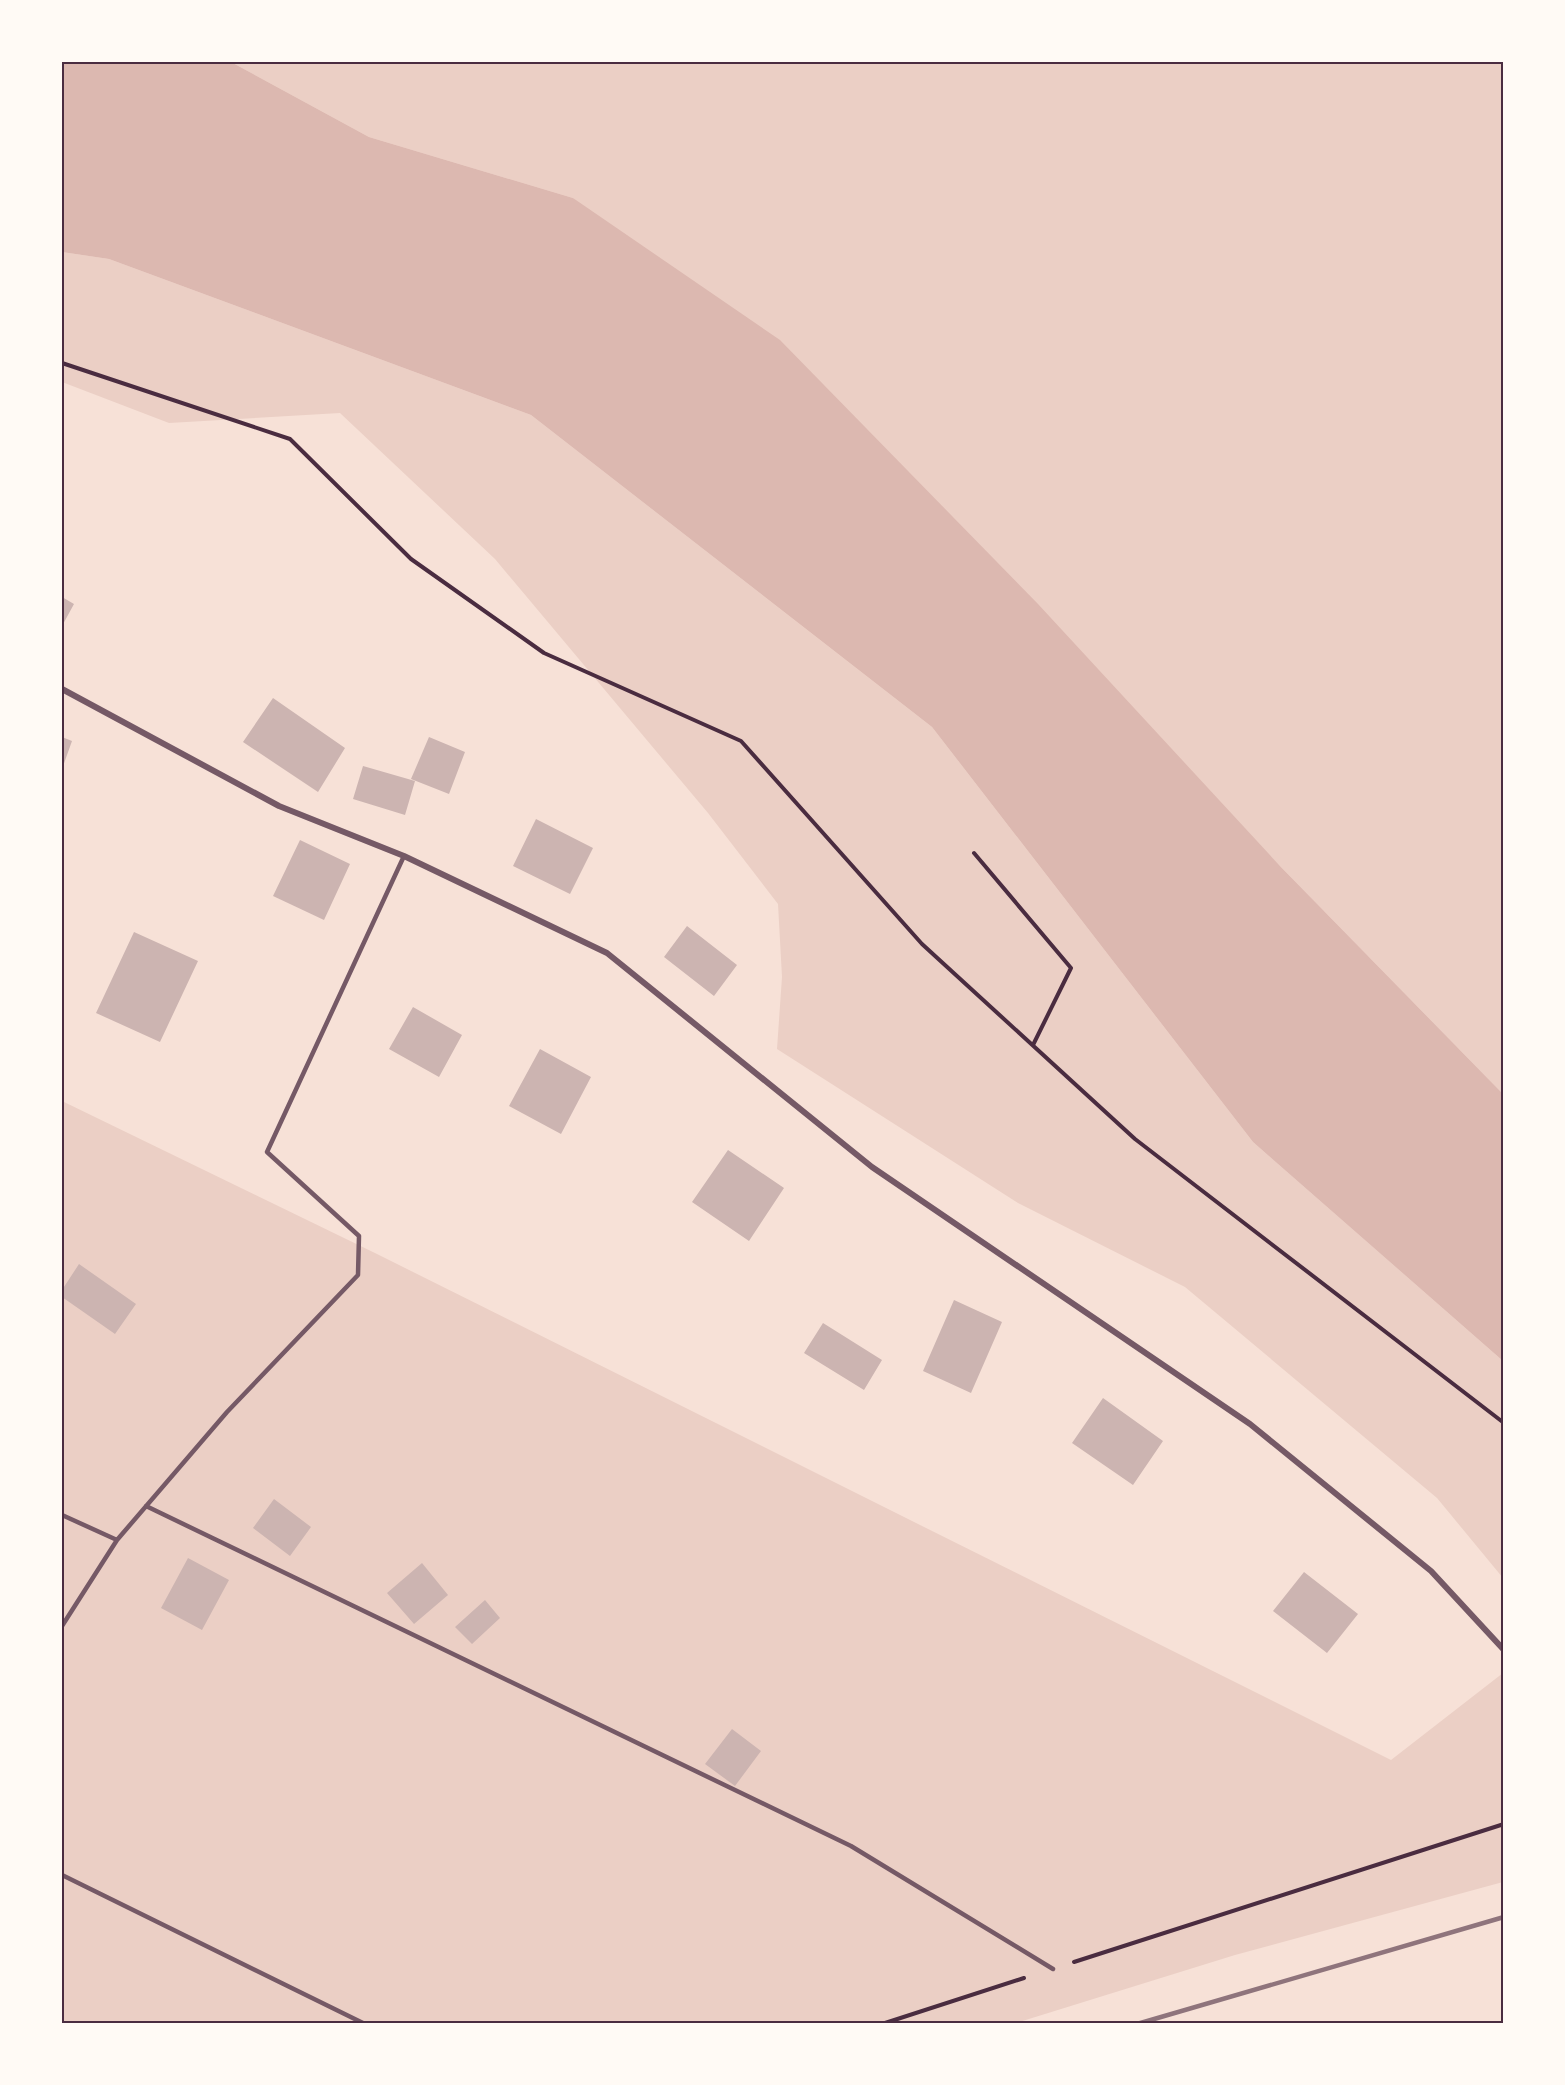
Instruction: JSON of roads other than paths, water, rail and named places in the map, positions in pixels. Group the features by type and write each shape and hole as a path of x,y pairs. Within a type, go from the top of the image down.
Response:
{"street":[{"path":"62,689 279,806 404,856 607,953 872,1167 1250,1424 1431,1571 1503,1650"}],"lane":[{"path":"62,1626 117,1540 227,1412 358,1275 359,1236 267,1152 404,856"},
{"path":"146,1506 851,1846 1053,1969"},
{"path":"62,1515 117,1540"},
{"path":"62,1875 365,2024"}],"railway":[{"path":"1137,2024 1504,1917"}]}
